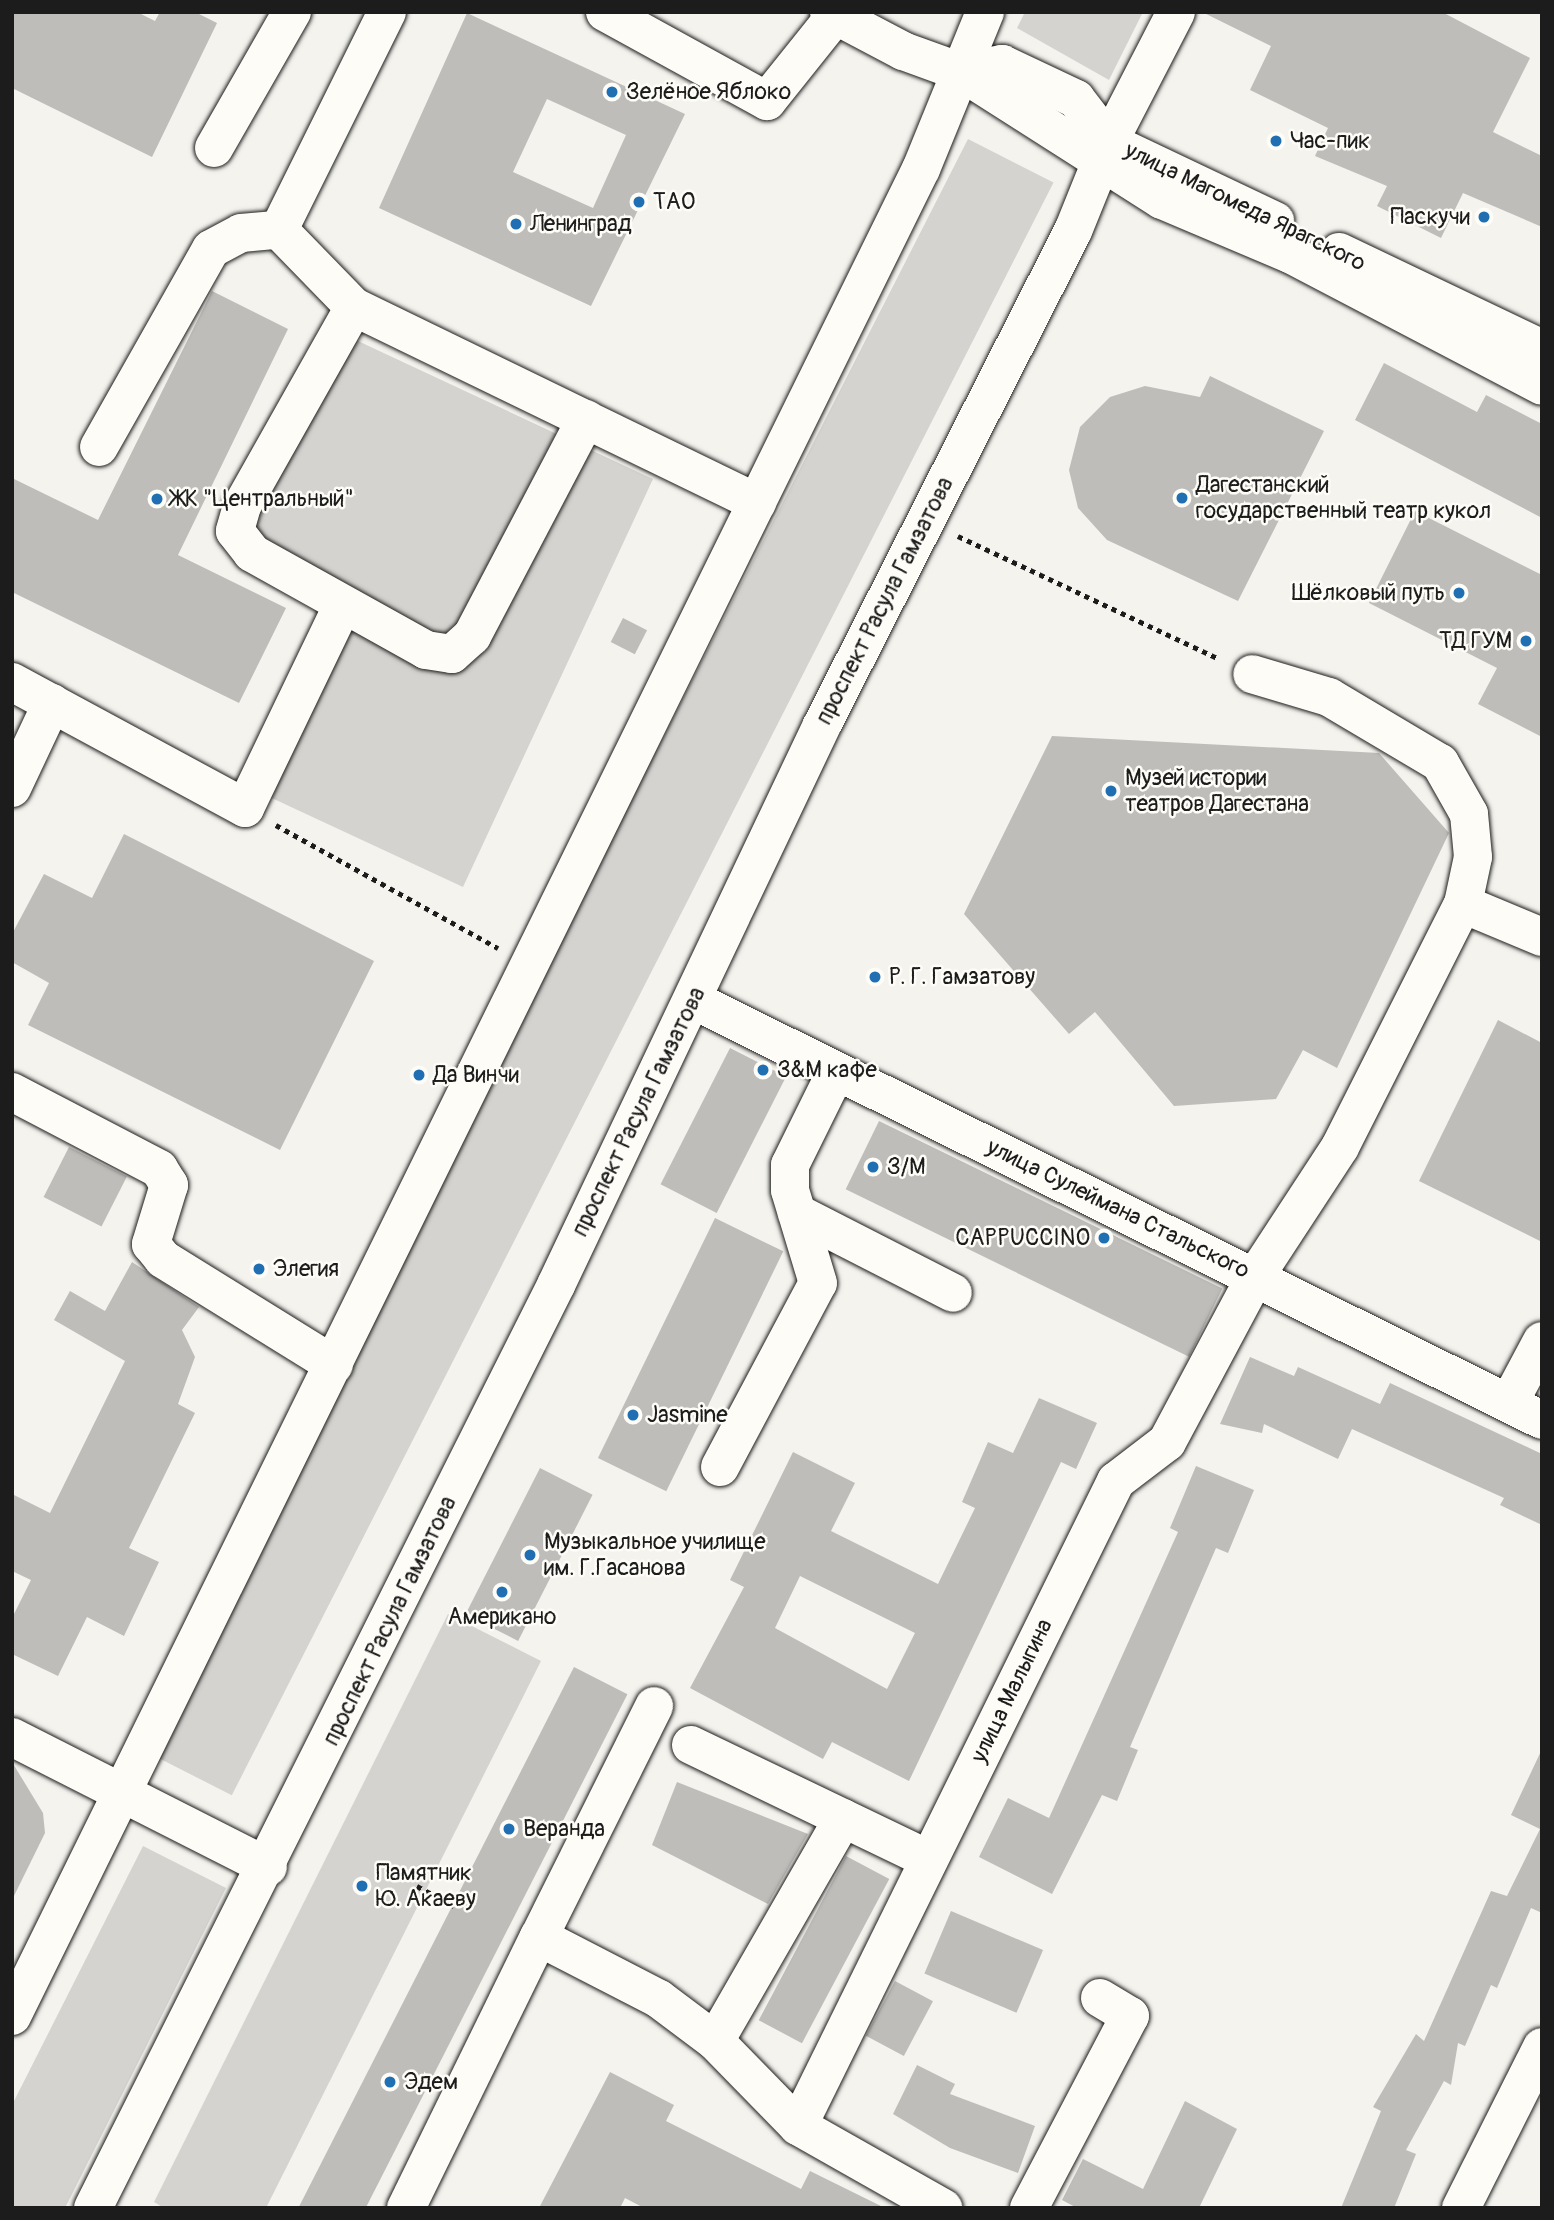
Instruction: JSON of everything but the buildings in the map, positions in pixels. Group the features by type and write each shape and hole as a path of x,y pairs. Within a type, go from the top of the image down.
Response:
{"main road":[{"path":"214,148 292,12"},
{"path":"279,230 387,12"},
{"path":"605,12 767,100 832,14"},
{"path":"12,2016 921,169 985,12"},
{"name":"проспект Расула Гамзатова","path":"93,2208 268,1867 1176,12"},
{"name":"улица Магомеда Ярагского","path":"832,14 961,72 995,113 1056,148 1106,151 1542,349"},
{"name":"улица Магомеда Ярагского","path":"961,72 1002,64 1076,99 1106,151 1162,200 1290,254 1542,386"},
{"path":"279,230 354,307 757,503"},
{"path":"99,447 211,249 240,233 279,230"},
{"path":"354,307 242,506 235,531 252,553 426,650 452,654 472,636 586,419"},
{"path":"12,682 245,808 343,604"},
{"name":"улица Малыгина","path":"798,2126 1116,1481 1167,1442 1257,1274 1340,1147 1450,940 1463,904 1473,857 1469,814 1440,763 1329,697 1252,674"},
{"path":"12,788 52,703"},
{"path":"1463,904 1542,937"},
{"name":"улица Сулеймана Стальского","path":"694,998 836,1072 1257,1274"},
{"name":"улица Сулеймана Стальского","path":"694,998 1257,1274 1531,1413"},
{"path":"720,1467 818,1283 797,1213 790,1165 836,1072"},
{"path":"12,1093 159,1169 169,1185 151,1244 163,1259 334,1364"},
{"path":"797,1213 953,1293"},
{"path":"1531,1413 1542,1341"},
{"path":"406,2208 654,1706"},
{"path":"12,1737 268,1867"},
{"path":"691,1745 928,1859"},
{"path":"715,2041 843,1818"},
{"path":"539,1937 659,1999 715,2041 798,2126 943,2208"},
{"path":"1029,2208 1130,2016 1100,1998"},
{"path":"1461,2208 1542,2047"}],"path":[{"path":"926,521 1252,674"},
{"path":"245,808 530,965"},
{"path":"417,1886 454,1906"}],"shaded area":[{"path":"1025,12 1143,12 1109,80 1017,28"},
{"path":"968,139 1054,183 232,1795 146,1752"},
{"path":"343,334 653,479 463,887 244,785 338,584 246,541"},
{"path":"448,1614 541,1661 266,2208 164,2208 154,2202"},
{"path":"143,1846 226,1888 65,2208 12,2208 12,2105"}],"place":[{"name":"Зелёное Яблоко","path":"612,92"},
{"name":"Час-пик","path":"1276,141"},
{"name":"ТАО","path":"639,202"},
{"name":"Паскучи","path":"1484,217"},
{"name":"Ленинград","path":"516,224"},
{"name":"Дагестанский государственный театр кукол","path":"1182,498"},
{"name":"ЖК \"Центральный\"","path":"157,499"},
{"name":"Шёлковый путь","path":"1459,593"},
{"name":"ТД ГУМ","path":"1526,641"},
{"name":"Музей истории театров Дагестана","path":"1111,791"},
{"name":"Р. Г. Гамзатову","path":"875,977"},
{"name":"З&М кафе","path":"763,1070"},
{"name":"Да Винчи","path":"419,1075"},
{"name":"З/М","path":"873,1167"},
{"name":"CAPPUCCINO","path":"1104,1238"},
{"name":"Элегия","path":"259,1269"},
{"name":"Jasmine","path":"633,1415"},
{"name":"Музыкальное училище им. Г.Гасанова","path":"530,1555"},
{"name":"Американо","path":"502,1592"},
{"name":"Веранда","path":"509,1829"},
{"name":"Памятник Ю. Акаеву","path":"362,1886"},
{"name":"Эдем","path":"390,2082"}]}
